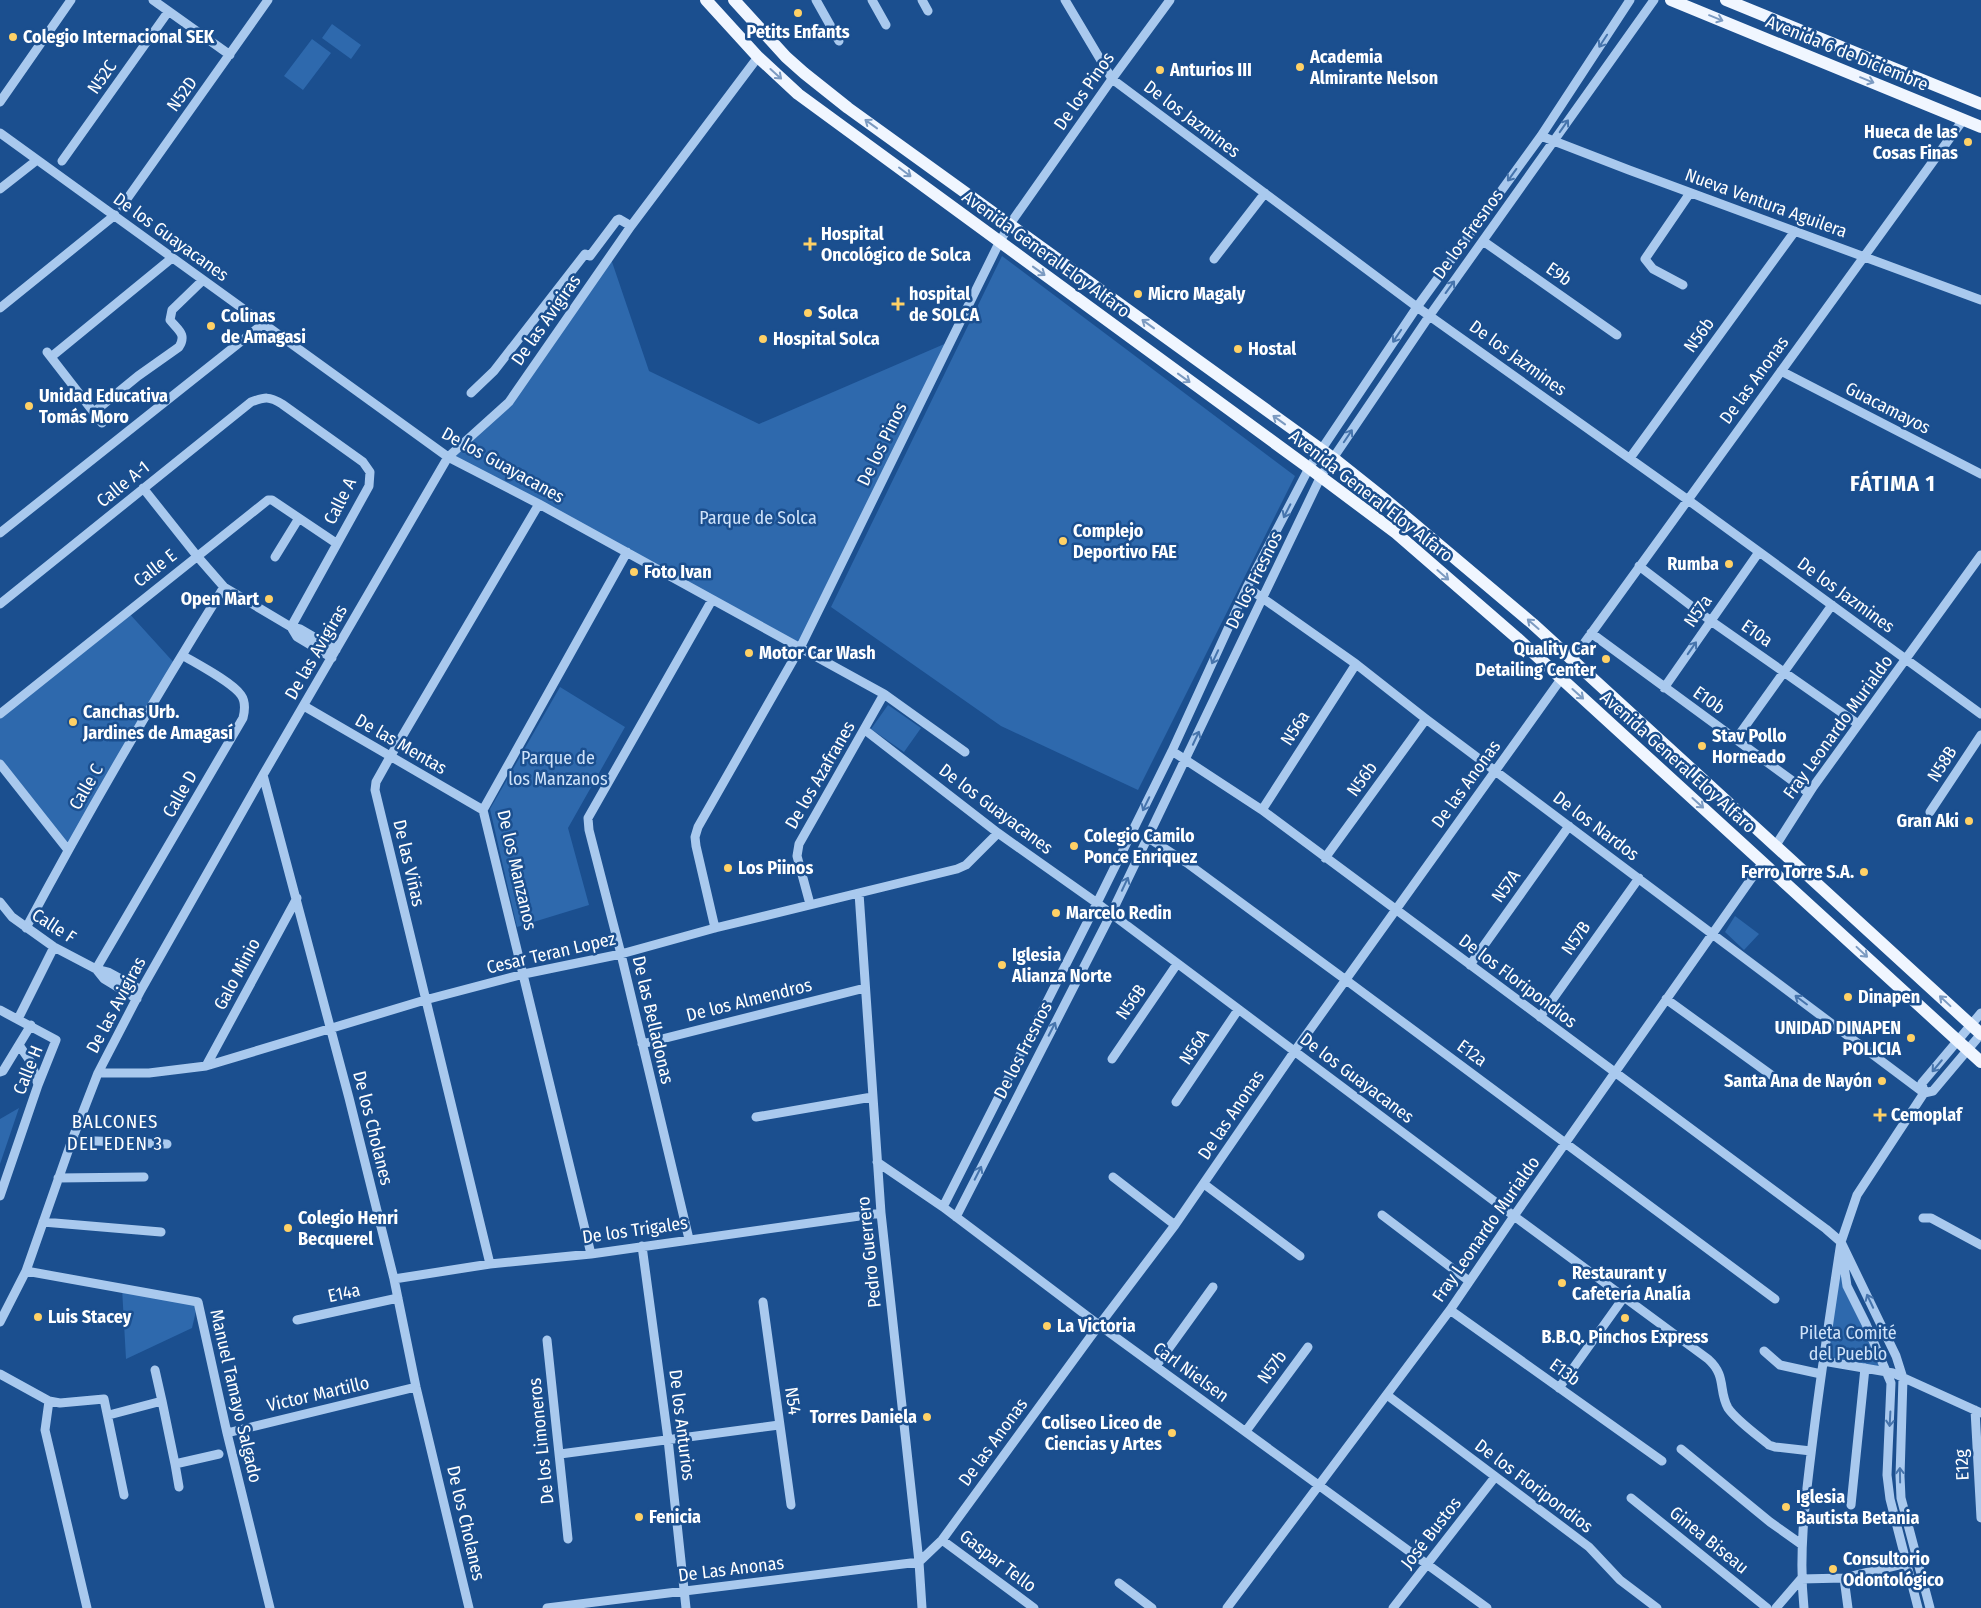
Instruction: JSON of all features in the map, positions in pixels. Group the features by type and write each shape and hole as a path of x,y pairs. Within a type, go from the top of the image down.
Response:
{"main road":[{"name":"Avenida General Eloy Alfaro","path":"706,0 758,57 798,94 1321,476 1396,534 1561,679 1981,1062"},
{"name":"Avenida General Eloy Alfaro","path":"734,0 769,39 804,73 856,113 1333,458 1387,501 1512,606 1981,1034"},
{"name":"Avenida 6 de Diciembre","path":"1671,0 1981,127"},
{"name":"Avenida 6 de Diciembre","path":"1726,0 1981,104"}],"street":[{"path":"0,102 71,0"},
{"path":"152,0 230,55"},
{"name":"N52D","path":"122,206 268,0"},
{"path":"817,0 840,41"},
{"path":"872,0 886,25"},
{"path":"922,0 928,11"},
{"name":"De los Jazmines","path":"1065,0 1112,79 1417,307 1630,458 1981,714"},
{"name":"De los Pinos","path":"715,928 696,846 695,836 698,826 800,648 999,242 1112,79 1170,0"},
{"name":"De los Fresnos","path":"943,1207 1097,903 1172,750 1247,587 1309,468 1417,307 1541,136 1630,0"},
{"name":"De los Fresnos","path":"956,1217 1111,914 1321,476 1430,315 1654,0"},
{"name":"N52C","path":"62,161 168,12"},
{"name":"De las Avigiras","path":"0,1322 26,1271 58,1178 98,1073 137,999 263,775 448,457 509,402 631,226 758,57"},
{"name":"De las Anonas","path":"1572,660 1962,120"},
{"name":"De los Guayacanes","path":"0,133 448,457 539,504 884,694 965,752"},
{"name":"Nueva Ventura Aguilera","path":"1541,136 1981,300"},
{"path":"0,189 37,160"},
{"path":"1214,259 1264,193"},
{"path":"1683,285 1653,269 1645,259 1690,193"},
{"path":"0,308 115,215"},
{"path":"470,393 494,371 585,254 590,256 617,220 619,219 631,226"},
{"name":"N56b","path":"1630,458 1795,231"},
{"name":"E9b","path":"1483,241 1617,334"},
{"path":"102,423 49,354 172,258"},
{"path":"94,412 138,376 178,347 183,340 183,336 170,320 172,310 203,280"},
{"path":"0,533 263,324"},
{"name":"Guacamayos","path":"1781,371 1981,474"},
{"name":"Calle A-1","path":"0,604 251,402 270,397"},
{"name":"Calle A","path":"270,397 363,462 370,472 369,486 291,627"},
{"path":"143,488 224,587 291,627 297,637 334,654"},
{"name":"Calle E","path":"0,714 268,500 272,500 336,543"},
{"name":"De las Viñas","path":"490,1264 375,790 376,782 390,756 539,504"},
{"path":"275,557 299,518"},
{"name":"De los Manzanos","path":"591,1254 483,810 627,552"},
{"name":"N57a","path":"1664,688 1759,552"},
{"name":"Fray Leonardo Murialdo","path":"1776,845 1809,793 1981,555"},
{"name":"E10a","path":"1639,566 1711,621 1858,724"},
{"name":"Calle C","path":"26,928 68,850 224,587"},
{"name":"De los Nardos","path":"1247,587 1356,664 1426,719 1924,1093"},
{"name":"De las Belladonas","path":"689,1239 621,954 589,830 588,818 712,600"},
{"path":"1736,739 1832,605"},
{"name":"E10b","path":"1591,633 1809,793"},
{"name":"Calle D","path":"96,968 245,712 244,701 234,688 182,655"},
{"name":"N56a","path":"1262,810 1356,664"},
{"name":"De las Anonas","path":"919,1562 942,1540 1099,1325 1175,1225 1294,1052 1561,679"},
{"name":"De los Azafranes","path":"810,904 797,856 799,844 884,694"},
{"name":"De las Mentas","path":"304,706 483,810"},
{"name":"N56b","path":"1325,858 1426,719"},
{"name":"De los Guayacanes","path":"865,730 998,833 1097,903 1716,1366 1728,1408 1763,1440 1775,1448 1811,1451"},
{"name":"N58B","path":"1930,812 1981,734"},
{"name":"De los Floripondios","path":"1172,750 1262,810 1841,1242"},
{"path":"0,764 68,850"},
{"name":"De los Cholanes","path":"263,775 297,898 394,1279 416,1387 469,1608"},
{"name":"N57A","path":"1470,965 1570,826"},
{"name":"Cesar Teran Lopez","path":"98,1073 149,1073 206,1066 425,1000 524,974 621,954 810,904 958,869 966,865 998,833"},
{"name":"E12a","path":"1148,837 1187,863 1346,980 1775,1299"},
{"name":"Fray Leonardo Murialdo","path":"1227,1608 1450,1310 1565,1142 1763,862"},
{"name":"N57B","path":"1540,1017 1639,878"},
{"name":"Pedro Guerrero","path":"858,893 881,1213 919,1562 922,1608"},
{"name":"Galo Minio","path":"206,1066 297,898"},
{"name":"Calle F","path":"0,902 12,917 54,947 142,990"},
{"path":"0,916 12,917"},
{"path":"18,1019 54,947"},
{"name":"N56B","path":"1112,1059 1177,964"},
{"name":"Calle F","path":"96,968 104,979 137,999"},
{"path":"1063,969 1079,976"},
{"name":"De los Almendros","path":"642,1044 865,988"},
{"path":"1666,998 1774,1077"},
{"path":"0,1010 31,1025 3,1071 0,1072"},
{"name":"N56A","path":"1176,1102 1238,1010"},
{"path":"1804,1608 1801,1579 1801,1544 1821,1374 1841,1242 1857,1195 1924,1093 1933,1091 1963,1045 1971,1024 1981,1013"},
{"name":"Calle H","path":"0,1196 38,1085 56,1040 31,1025"},
{"path":"1924,1093 1922,1083 1963,1045 1981,1034"},
{"path":"19,1045 32,1064 38,1085"},
{"path":"1015,1064 1030,1071"},
{"path":"756,1117 872,1097"},
{"path":"72,1140 168,1144"},
{"name":"Carl Nielsen","path":"877,1162 943,1207 1099,1325 1487,1608"},
{"path":"58,1178 144,1177"},
{"path":"1113,1177 1175,1225"},
{"path":"1204,1184 1300,1256"},
{"name":"De los Trigales","path":"394,1279 490,1264 591,1254 881,1213"},
{"path":"1382,1215 1469,1281"},
{"path":"1923,1218 1931,1218 1981,1245"},
{"path":"43,1222 161,1232"},
{"path":"1841,1242 1847,1286 1891,1383 1888,1475 1890,1499 1918,1608"},
{"path":"1841,1242 1892,1348 1903,1378 1901,1498 1930,1608"},
{"name":"De los Anturios","path":"642,1246 668,1439 686,1608"},
{"name":"Manuel Tamayo Salgado","path":"26,1271 198,1302 227,1433 270,1608"},
{"path":"1156,1366 1213,1287"},
{"path":"1559,1388 1624,1297"},
{"name":"E14a","path":"297,1320 398,1298"},
{"name":"N54","path":"763,1302 791,1505"},
{"name":"E13b","path":"1450,1310 1662,1461"},
{"name":"De los Limoneros","path":"547,1340 568,1539"},
{"name":"N57b","path":"1246,1431 1308,1347"},
{"path":"1764,1350 1780,1365 1821,1374"},
{"path":"1823,1361 1887,1372 1978,1412"},
{"path":"1851,1505 1865,1368"},
{"path":"155,1370 176,1464 179,1487"},
{"path":"0,1374 49,1401 60,1402 101,1398 106,1402 124,1495"},
{"name":"Victor Martillo","path":"227,1433 416,1387"},
{"name":"De los Floripondios","path":"1387,1395 1589,1547 1620,1580 1657,1608"},
{"path":"49,1401 45,1430 87,1608"},
{"path":"109,1416 162,1401"},
{"name":"E12g","path":"1978,1412 1981,1518"},
{"path":"560,1454 779,1425"},
{"path":"1681,1449 1770,1522 1801,1544"},
{"path":"176,1464 219,1454"},
{"name":"José Bustos","path":"1393,1608 1495,1477"},
{"name":"Ginea Biseau","path":"1630,1498 1768,1608"},
{"name":"Gaspar Tello","path":"942,1540 1034,1608"},
{"name":"De Las Anonas","path":"547,1608 919,1562"},
{"path":"1776,1608 1801,1579 1844,1578 1907,1563"},
{"path":"1844,1578 1848,1608"},
{"path":"1118,1584 1152,1608"}],"green space":[{"path":"332,24 361,45 351,59 322,38"},
{"path":"312,39 331,53 303,90 284,76"},
{"name":"Parque de Solca","path":"610,256 649,371 759,424 949,342 800,648 448,457 509,402"},
{"name":"Complejo Deportivo FAE","path":"1002,256 1295,476 1138,790 1001,726 831,607"},
{"path":"127,611 176,665 68,850 0,764 0,714"},
{"name":"Parque de los Manzanos","path":"560,687 625,727 568,828 589,905 517,927 490,809"},
{"path":"888,705 921,728 904,752 871,729"},
{"path":"1735,916 1759,934 1744,950 1725,932"},
{"path":"19,1108 0,1164 0,1119"},
{"name":"Pileta Comité del Pueblo","path":"1840,1254 1844,1287 1887,1371 1823,1361"},
{"path":"122,1288 198,1302 192,1328 126,1359"}],"place":[{"name":"Petits Enfants","path":"798,13"},
{"name":"Colegio Internacional SEK","path":"13,37"},
{"name":"Academia Almirante Nelson","path":"1300,67"},
{"name":"Anturios III","path":"1160,70"},
{"name":"Hueca de las Cosas Finas","path":"1968,142"},
{"name":"Hospital Oncológico de Solca","path":"810,244"},
{"name":"Micro Magaly","path":"1138,294"},
{"name":"hospital de SOLCA","path":"898,304"},
{"name":"Solca","path":"808,313"},
{"name":"Colinas de Amagasi","path":"211,326"},
{"name":"Hospital Solca","path":"763,339"},
{"name":"Hostal","path":"1238,349"},
{"name":"Unidad Educativa Tomás Moro","path":"29,406"},
{"name":"Complejo Deportivo FAE","path":"1063,541"},
{"name":"Rumba","path":"1729,564"},
{"name":"Foto Ivan","path":"634,572"},
{"name":"Open Mart","path":"269,599"},
{"name":"Motor Car Wash","path":"749,653"},
{"name":"Quality Car Detailing Center","path":"1606,659"},
{"name":"Canchas Urb. Jardines de Amagasí","path":"73,722"},
{"name":"Stav Pollo Horneado","path":"1702,746"},
{"name":"Gran Aki","path":"1969,821"},
{"name":"Colegio Camilo Ponce Enriquez","path":"1074,846"},
{"name":"Los Piinos","path":"728,868"},
{"name":"Ferro Torre S.A.","path":"1864,872"},
{"name":"Marcelo Redin","path":"1056,913"},
{"name":"Iglesia Alianza Norte","path":"1002,965"},
{"name":"Dinapen","path":"1848,997"},
{"name":"UNIDAD DINAPEN POLICIA","path":"1911,1038"},
{"name":"Santa Ana de Nayón","path":"1882,1081"},
{"name":"Cemoplaf","path":"1880,1115"},
{"name":"Colegio Henri Becquerel","path":"288,1228"},
{"name":"Restaurant y Cafetería Analía","path":"1562,1283"},
{"name":"Luis Stacey","path":"38,1317"},
{"name":"B.B.Q. Pinchos Express","path":"1625,1318"},
{"name":"La Victoria","path":"1047,1326"},
{"name":"Torres Daniela","path":"927,1417"},
{"name":"Coliseo Liceo de Ciencias y Artes","path":"1172,1433"},
{"name":"Iglesia Bautista Betania","path":"1786,1507"},
{"name":"Fenicia","path":"639,1517"},
{"name":"Consultorio Odontológico","path":"1833,1569"}],"district":[{"name":"FÁTIMA 1","path":"1893,483"},
{"name":"BALCONES DEL EDEN 3","path":"115,1132"}]}
